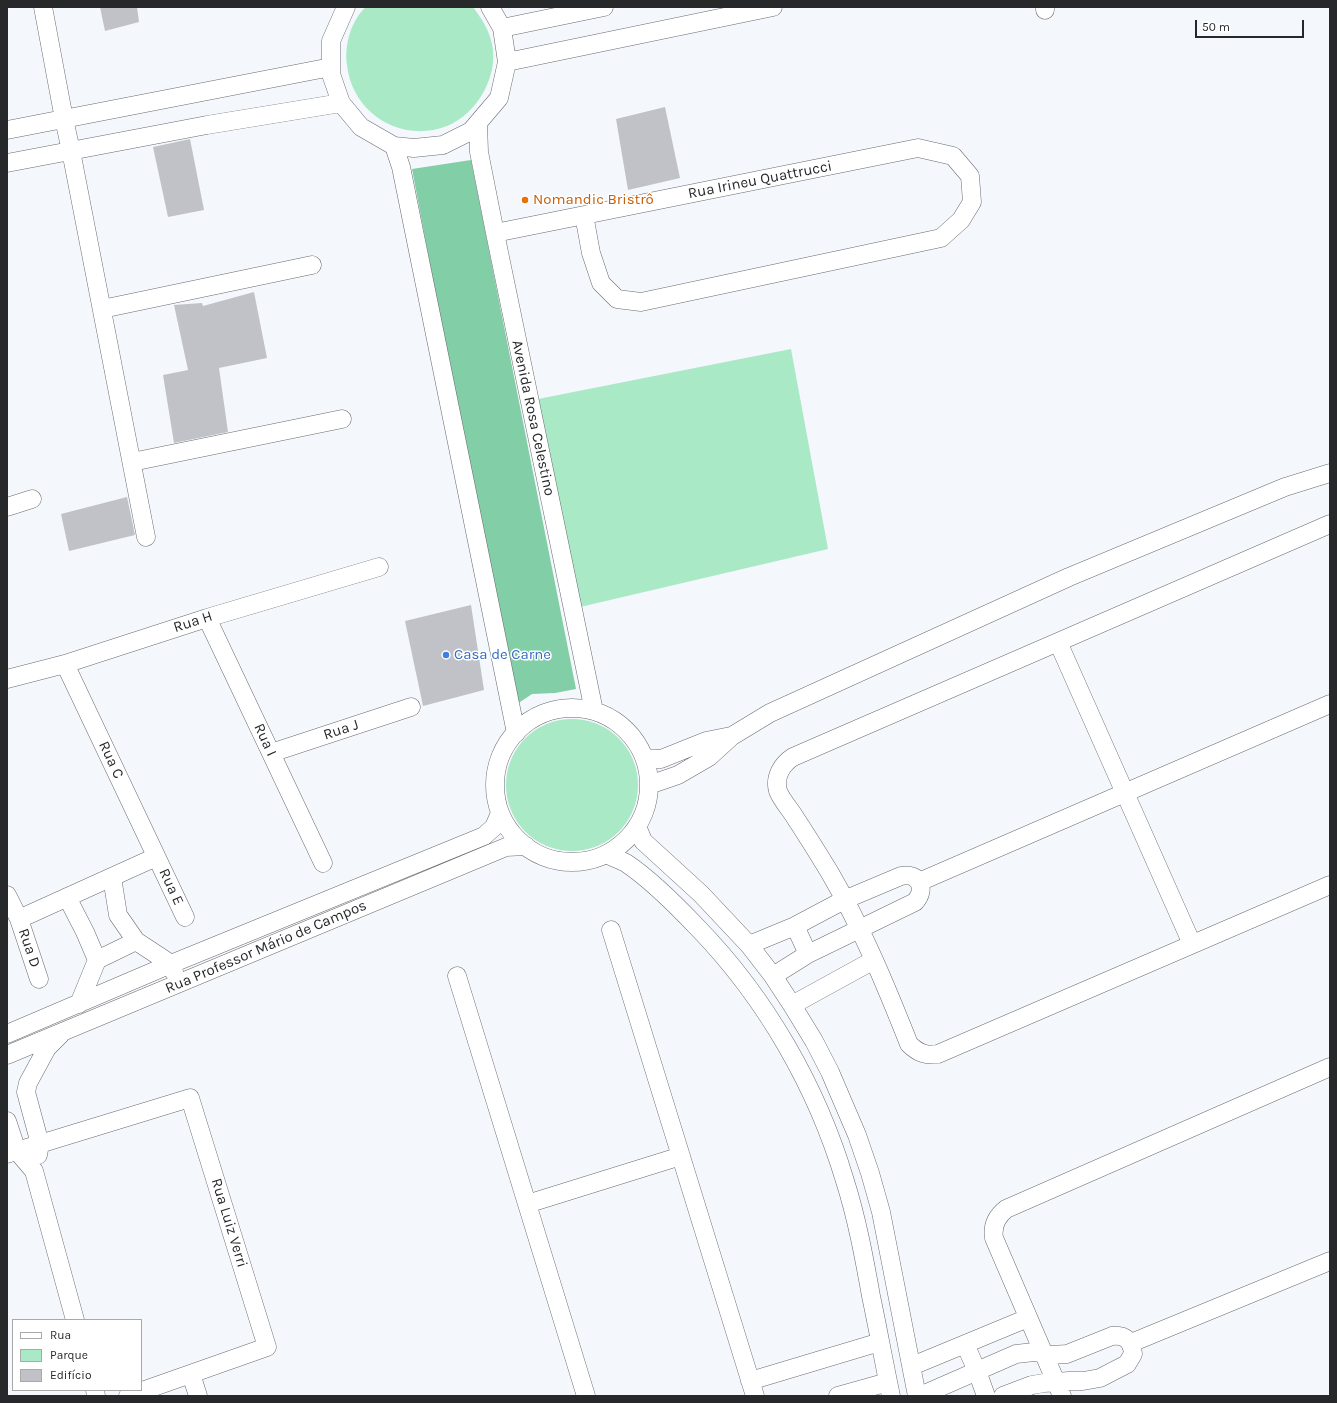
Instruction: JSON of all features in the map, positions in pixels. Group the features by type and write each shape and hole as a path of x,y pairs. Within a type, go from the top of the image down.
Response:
{"street":[{"path":"43,7 146,537"},
{"path":"346,7 331,41 330,74 341,103 361,127 394,146 414,148 443,145 471,131 499,98 507,62 502,28 490,7"},
{"path":"502,28 604,7"},
{"path":"507,62 773,7"},
{"path":"7,130 331,67"},
{"path":"7,164 207,125 341,103"},
{"name":"Avenida Rosa Celestino","path":"478,123 479,152 594,711"},
{"path":"394,146 401,167 516,733"},
{"name":"Rua Irineu Quattrucci","path":"495,233 918,148 953,156 970,176 972,202 961,220 941,238 641,302 617,299 601,282 591,253 584,216"},
{"path":"102,309 312,266"},
{"path":"132,462 342,419"},
{"path":"649,785 684,772 709,757 732,736 770,713 1069,577 1285,487 1330,473"},
{"path":"7,507 32,499"},
{"path":"1330,524 792,757 783,765 778,776 779,792 806,833 860,930 909,1044 914,1050 921,1054 938,1054 1330,885"},
{"name":"Rua H","path":"7,679 66,664 207,618 379,567"},
{"name":"Rua I","path":"207,618 323,863"},
{"path":"1058,642 1192,944"},
{"name":"Rua C","path":"66,664 156,856"},
{"path":"919,882 1330,704"},
{"name":"Rua J","path":"271,753 411,707"},
{"path":"566,708 580,708 594,711 607,716 624,729 638,745 648,771 649,785 647,800 637,826 618,847 606,854 579,862 564,862 551,859 538,854 526,846 511,831 500,813 495,785 501,757 507,744 516,733 526,723 538,716 566,708"},
{"path":"644,758 661,759 706,741 732,736"},
{"name":"Rua Professor Mário de Campos","path":"7,1034 171,964 484,836 494,827 500,813"},
{"path":"637,826 643,841 701,894 749,945 773,976 792,1005 814,1041 830,1072 857,1135 872,1179 881,1212 917,1396"},
{"name":"Rua Professor Mário de Campos","path":"7,1054 506,846 526,846"},
{"path":"606,854 626,863 655,887 709,940 754,995 792,1054 818,1107 833,1144 854,1210 889,1389 838,1396"},
{"path":"19,919 156,856"},
{"name":"Rua E","path":"156,856 185,917"},
{"path":"749,945 796,926 844,900 901,876 911,876 919,882 921,893 915,902 808,954 773,976"},
{"path":"112,877 118,915 136,941 171,964 177,984"},
{"name":"Rua D","path":"7,895 19,919 39,979"},
{"path":"67,897 85,932 97,960"},
{"path":"796,926 808,954"},
{"path":"611,930 752,1388 880,1342"},
{"path":"79,1004 97,960 136,941"},
{"path":"792,1005 874,960"},
{"path":"457,976 586,1396"},
{"path":"64,1031 48,1048 28,1083 26,1092 40,1144 34,1171 75,1319"},
{"path":"792,1054 814,1041"},
{"path":"1058,1389 994,1238 994,1227 1002,1212 1330,1067"},
{"name":"Rua Luiz Verri","path":"40,1144 190,1098 267,1347 191,1374"},
{"path":"7,1121 12,1153 34,1171"},
{"path":"12,1153 40,1144"},
{"path":"527,1204 681,1156"},
{"path":"864,1256 889,1250"},
{"path":"1131,1343 1330,1261"},
{"path":"912,1366 1028,1318"},
{"path":"920,1396 1016,1354 1025,1352 1051,1355 1067,1354 1112,1336 1123,1336 1131,1343 1133,1354 1128,1364 1100,1378 1083,1381 1058,1389 1032,1385 1003,1396"},
{"path":"965,1344 978,1371 986,1396"},
{"path":"128,1396 191,1374 198,1396"}],"green space":[{"path":"366,7 473,7 487,29 492,44 493,56 489,81 476,103 468,113 447,126 430,131 413,131 396,127 382,120 369,110 358,97 351,82 346,58 348,42 353,26 356,19"},
{"path":"471,160 576,689 555,693 532,694 514,706 412,169"},
{"path":"791,349 828,549 580,607 538,399"},
{"path":"572,719 585,720 597,724 609,730 619,738 627,748 633,760 637,772 637,798 633,810 627,822 619,832 609,840 597,846 585,850 572,851 559,850 547,846 535,840 525,832 517,822 511,810 507,798 506,785 507,772 511,760 517,748 525,738 535,730 547,724 559,720"}],"building":[{"path":"100,7 137,7 139,22 105,31"},
{"path":"665,107 680,178 628,190 616,119"},
{"path":"190,139 204,210 168,217 153,147"},
{"path":"254,292 267,358 219,368 228,432 174,443 163,375 188,370 174,305 202,303 203,306"},
{"path":"127,497 135,535 69,551 61,514"},
{"name":"Casa de Carne","path":"471,605 484,690 423,706 405,621"}],"place":[{"name":"Nomandic Bristrô","path":"525,200"},
{"name":"Casa de Carne","path":"446,655"}]}
